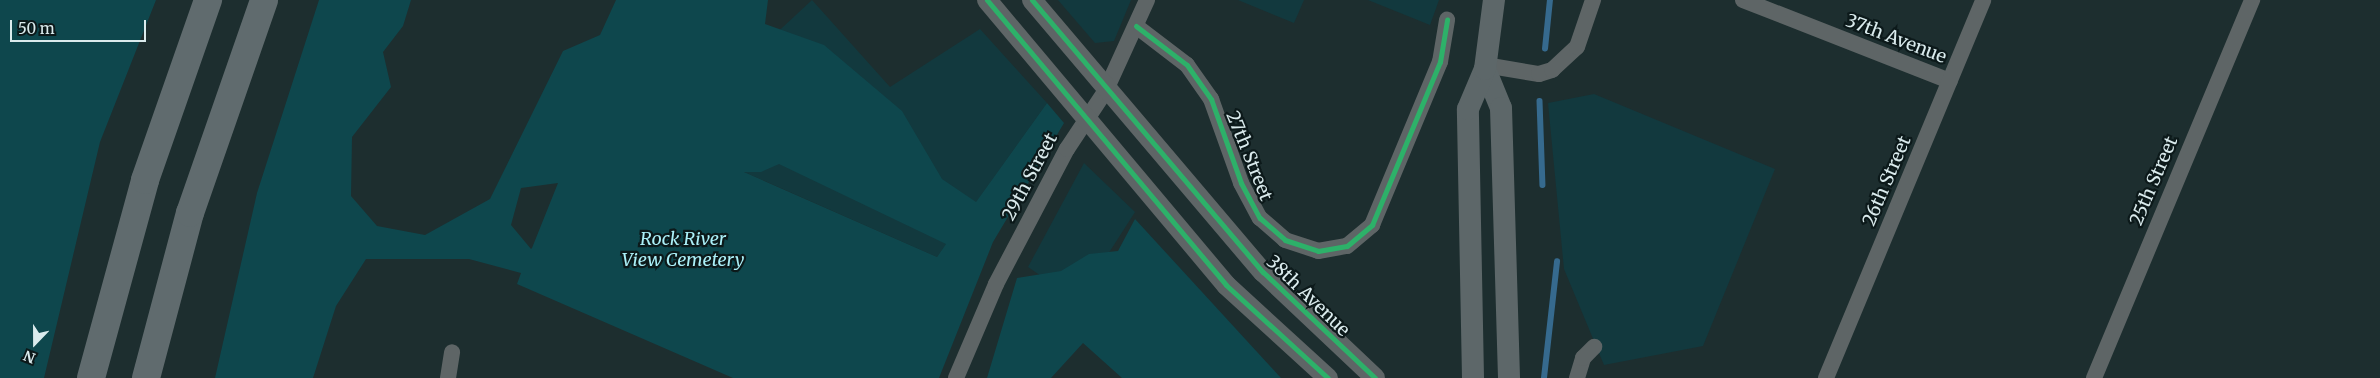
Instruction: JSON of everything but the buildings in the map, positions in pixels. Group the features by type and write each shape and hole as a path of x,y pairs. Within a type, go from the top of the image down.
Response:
{"highway":[{"path":"91,378 145,180 208,0"},
{"path":"146,378 193,204 264,0"}],"main road":[{"path":"1473,378 1474,350 1468,109 1485,67 1494,0"},
{"path":"1485,67 1501,108 1509,378"},
{"path":"1462,378 1474,350"}],"street":[{"path":"987,0 1226,285 1328,378"},
{"name":"38th Avenue","path":"1032,0 1106,90 1263,272 1376,378"},
{"name":"29th Street","path":"956,378 996,284 1085,118 1106,90 1147,0"},
{"path":"1485,67 1539,74 1552,70 1578,47 1593,0"},
{"name":"37th Avenue","path":"1743,0 1950,81"},
{"name":"26th Street","path":"1826,378 1984,0"},
{"name":"25th Street","path":"2094,378 2252,0"},
{"name":"27th Street","path":"1136,26 1187,65 1211,99 1241,182 1260,218 1285,240 1318,251 1347,246 1372,225 1440,62 1447,20"},
{"path":"1577,378 1582,358 1594,347"},
{"path":"448,378 452,352"}],"shaded area":[{"path":"812,0 890,87 980,29 1047,103 937,257 665,137"},
{"path":"1058,0 1131,0 1114,41 1095,43"},
{"path":"1238,0 1304,0 1294,23"},
{"path":"1368,0 1439,0 1430,25"},
{"path":"1594,94 1775,169 1703,346 1604,365 1564,269 1548,103"},
{"path":"1084,163 1135,212 1078,301 1028,267"}],"green space":[{"path":"0,0 156,0 100,142 44,378 0,378"},
{"name":"Rock River View Cemetery","path":"319,0 411,0 403,26 383,52 391,87 352,137 351,196 377,226 425,235 490,199 563,51 600,35 616,0 768,0 765,24 824,45 902,111 942,179 976,202 1047,103 1064,123 993,242 939,378 733,378 517,284 521,273 469,259 366,259 336,306 313,378 215,378 257,193","holes":["779,164 946,244 937,257 744,172 761,172","558,183 532,248 531,249 511,225 521,188"]},
{"path":"1135,219 1281,378 1122,378 1083,343 1051,378 987,378 1017,278 1061,271 1089,254 1118,251"}],"waterway":[{"path":"1545,49 1550,0"},
{"path":"1540,101 1543,185"},
{"path":"1544,378 1557,262"}],"cycle path":[{"path":"987,0 1226,285 1328,378"},
{"path":"1032,0 1263,272 1375,378"},
{"path":"1136,26 1187,65 1211,99 1241,183 1260,218 1285,240 1318,251 1347,246 1372,225 1440,62 1447,20"}]}
